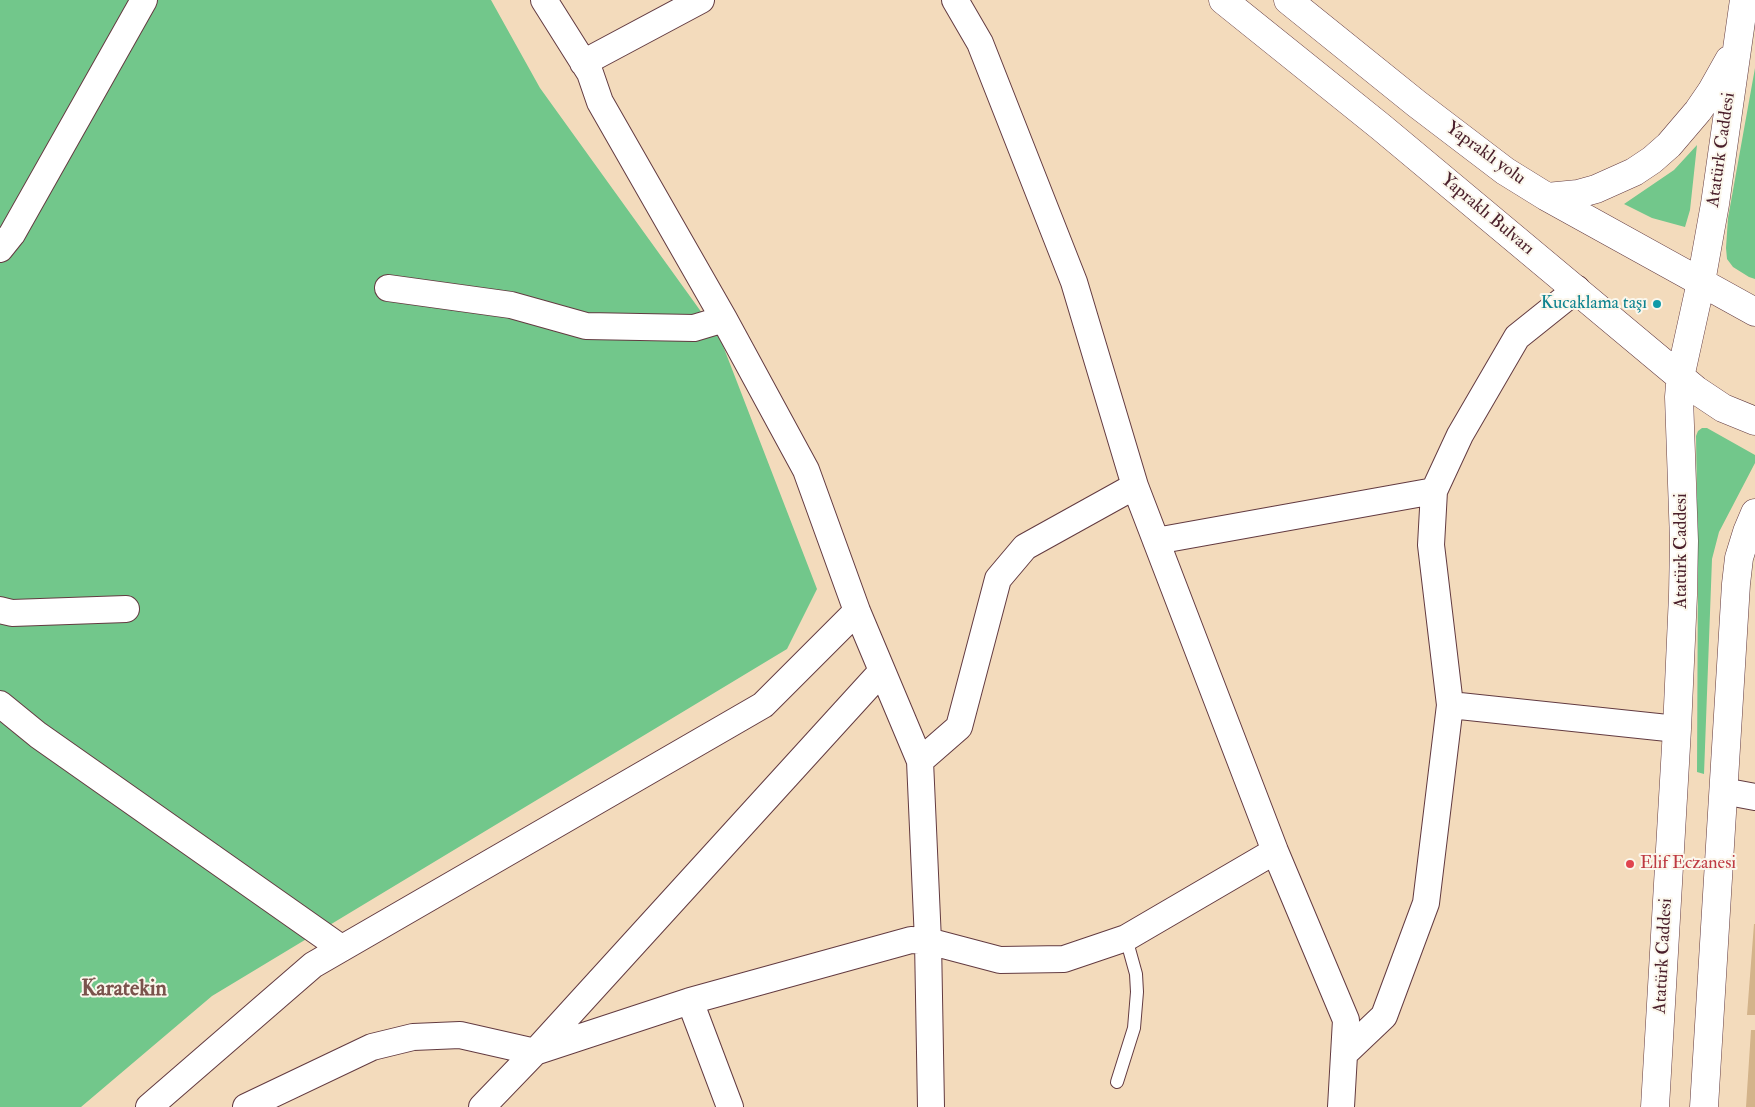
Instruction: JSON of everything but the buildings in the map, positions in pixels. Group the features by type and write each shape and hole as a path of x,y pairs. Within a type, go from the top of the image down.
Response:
{"main road":[{"name":"Yapraklı Bulvarı","path":"1223,0 1381,127 1696,390 1723,408 1755,421"},
{"name":"Yapraklı yolu","path":"1288,0 1505,172 1700,282"},
{"name":"Atatürk Caddesi","path":"1655,1107 1677,729 1684,542 1679,398 1692,315 1715,204 1744,0"},
{"path":"1548,197 1596,190 1634,172 1652,160 1669,145 1698,111 1737,46"},
{"path":"1700,282 1755,312"},
{"path":"1704,1107 1736,584 1739,558 1755,514"}],"street":[{"path":"0,249 12,234 144,0"},
{"path":"544,0 590,73 600,102 724,319 806,470 857,611 920,761 928,941 931,1107"},
{"path":"583,63 701,0"},
{"path":"955,0 980,43 1074,282 1134,486 1275,851 1346,1020 1340,1107"},
{"path":"388,288 511,305 586,326 694,328 724,319"},
{"path":"1344,1054 1384,1016 1426,903 1450,704 1431,545 1434,491 1460,435 1517,338 1577,290"},
{"path":"920,761 960,727 998,579 1025,546 1134,486"},
{"path":"1156,541 1434,491"},
{"path":"0,610 12,613 126,609"},
{"path":"148,1107 313,965 764,705 857,611"},
{"path":"482,1107 535,1052 882,671"},
{"path":"0,704 38,735 341,948"},
{"path":"1450,704 1677,729"},
{"path":"1723,791 1755,797"},
{"path":"246,1107 372,1047 413,1037 460,1035 535,1052 690,1001 911,940 928,941 1000,960 1064,959 1126,938 1275,851"},
{"path":"690,1001 730,1107"}],"lane":[{"path":"1117,1082 1134,1028 1137,992 1136,974 1126,938"}],"green space":[{"path":"0,0 491,0 540,88 720,338 817,589 787,649 212,996 81,1107 0,1107"},
{"path":"1755,68 1755,279 1733,267 1727,259 1726,248 1728,218"},
{"path":"1697,145 1690,210 1685,227 1652,218 1624,204 1674,170"},
{"path":"1702,428 1707,428 1755,455 1755,463 1719,532 1712,559 1704,774 1697,772 1698,563 1696,436"}],"place":[{"name":"Kucaklama taşı","path":"1657,304"},
{"name":"Elif Eczanesi","path":"1630,864"}],"district":[{"name":"Karatekin","path":"124,990"}]}
